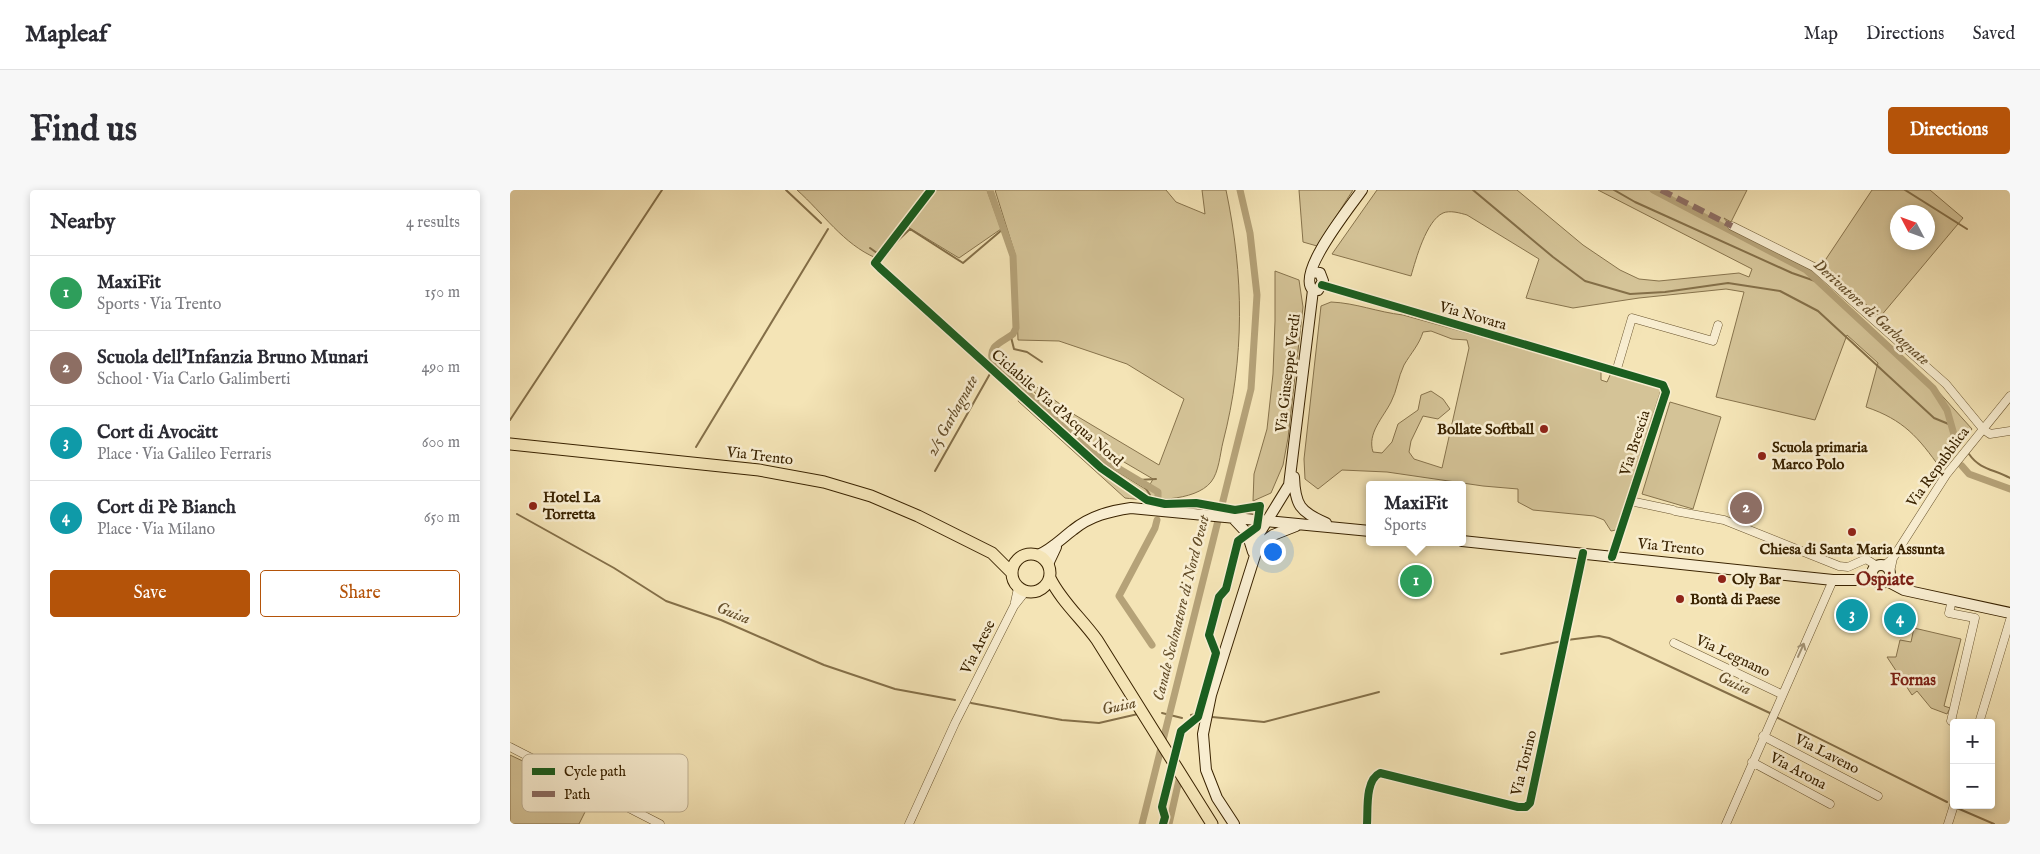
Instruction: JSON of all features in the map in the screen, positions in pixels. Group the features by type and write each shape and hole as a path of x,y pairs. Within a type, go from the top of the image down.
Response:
{"main road":[{"name":"Via Trento","path":"510,444 759,470 816,480 894,505 992,553 1019,558 1026,555 1038,555"},
{"name":"Via Trento","path":"992,553 1012,573 1014,581 1022,590"},
{"path":"1038,555 1048,564 1050,578 1061,598 1083,621 1212,824"},
{"path":"1012,573 1019,558"},
{"path":"1042,590 1050,578"},
{"path":"1022,590 1031,593 1042,590 1061,598"}],"street":[{"path":"1315,272 1323,277 1317,288 1308,282 1315,272 1323,245 1362,190"},
{"path":"1732,226 1814,267 1946,384 1983,429 1990,434 2010,431"},
{"name":"Via Novara","path":"1317,288 1616,372"},
{"name":"Via Giuseppe Verdi","path":"1271,521 1288,485 1317,288"},
{"path":"1616,372 1632,318 1713,341 1718,325"},
{"name":"Via Brescia","path":"1612,556 1666,389 1660,383 1616,372"},
{"name":"Via Repubblica","path":"1882,574 1937,488 2010,396"},
{"name":"Via Giuseppe Verdi","path":"1293,458 1297,502 1302,510 1312,517 1335,527"},
{"name":"Via Giuseppe Verdi","path":"1248,518 1271,508 1287,481 1293,458"},
{"name":"Via Giuseppe Verdi","path":"1271,521 1288,499 1294,480"},
{"path":"1630,501 1724,520 1833,563 1848,567 1866,559 1882,574 1899,583 1952,600 2010,613"},
{"name":"Via Trento","path":"1038,555 1058,544 1082,523 1103,513 1140,508 1366,531"},
{"path":"1232,517 1247,533 1255,553"},
{"path":"1234,824 1217,798 1206,770 1203,734 1211,695 1255,553 1271,521"},
{"path":"1255,553 1281,530 1302,524"},
{"name":"Via Trento","path":"1466,541 1816,577"},
{"name":"Via Trento","path":"1048,564 1058,544"},
{"name":"Via Torino","path":"1367,824 1371,784 1380,773 1518,807 1526,807 1531,801 1583,553"},
{"path":"1816,577 1882,574"},
{"path":"1816,577 1861,582 1882,574"},
{"path":"1726,824 1772,714 1833,580"},
{"name":"Via Arese","path":"909,824 966,701 1022,590"},
{"path":"1951,719 1976,618 1949,613 1952,600"},
{"path":"1980,719 2010,620"},
{"name":"Via Legnano","path":"1674,643 1781,694"},
{"name":"Via Laveno","path":"1763,736 1878,796"},
{"path":"510,748 522,754"},
{"name":"Via Arona","path":"1752,762 1830,804"},
{"path":"1948,824 1953,809"},
{"path":"636,812 660,824"}],"shaded area":[{"path":"797,190 987,190 1001,229 959,258 908,227 899,239 889,241 876,258 853,245"},
{"path":"995,190 1166,190 1176,202 1205,214 1202,190 1226,190 1232,222 1239,285 1238,348 1230,410 1219,463 1214,478 1204,489 1183,497 1171,499 1146,500 1125,498 1018,401 1023,393 1089,454 1147,490 1153,479 1095,445 1010,371 1012,369 1075,415 1159,465 1184,399 1127,364 1059,341 1018,340 1015,254"},
{"path":"1299,190 1353,190 1317,246 1303,242"},
{"path":"1377,190 1517,190 1583,245 1620,270 1639,279 1659,281 1739,273 1749,277 1752,269 1598,190 1747,190 1731,222 1724,218 1734,231 1807,269 1927,379 1972,429 1941,469 1909,431 1891,418 1866,407 1878,363 1847,335 1815,420 1716,397 1744,292 1726,289 1639,298 1573,308 1526,298 1539,259 1464,214 1449,212 1437,217 1422,241 1411,276 1332,254"},
{"path":"1872,190 1930,190 1963,218 1880,317 1822,265"},
{"path":"1275,271 1299,280 1303,307 1288,438 1283,465 1271,493 1253,501 1254,474 1267,429 1273,374"},
{"path":"1331,302 1403,315 1601,370 1601,380 1607,382 1611,373 1658,386 1661,390 1616,530 1611,531 1604,520 1594,516 1533,510 1518,502 1518,489 1466,484 1466,481 1449,481 1387,472 1342,470 1318,489 1305,479 1304,459 1321,306","holes":["1431,331 1452,339 1467,340 1469,348 1442,468 1414,459 1409,452 1411,441 1423,416 1438,419 1450,409 1443,399 1431,391 1421,395 1418,410 1398,424 1392,442 1382,453 1373,452 1372,438 1374,432 1393,398 1404,365 1423,332"]},
{"path":"1670,402 1721,417 1693,509 1642,494"},
{"path":"1914,628 1961,639 1944,706 1950,708 1947,714 1931,708 1917,691 1912,695 1887,657 1896,657 1900,640 1911,642"},
{"path":"510,755 522,761 522,812 585,812 579,824 510,824"}],"waterway":[{"path":"510,420 662,190"},
{"path":"786,190 821,223"},
{"path":"990,190 1013,256 1016,328 1013,334 994,348 992,352 993,362 1091,452 1158,492 1158,502"},
{"name":"Canale Scolmatore di Nord Ovest","path":"1142,824 1251,389 1257,295 1250,233 1240,190"},
{"path":"1473,190 1553,257 1585,281 1630,294 1665,292 1728,283 1780,291 1818,311 1934,418 1951,425"},
{"path":"1614,190 1635,202 1792,273 1818,282"},
{"name":"Derivatore di Garbagnate","path":"1653,190 1806,270 1933,388 1947,410 1957,445"},
{"path":"1905,190 1967,229"},
{"path":"696,447 828,229"},
{"path":"893,245 910,229 963,263 1003,229"},
{"path":"870,248 877,253 888,242"},
{"path":"1011,337 1014,349 1027,352 1042,362"},
{"name":"2/5 Garbagnate","path":"935,471 991,372"},
{"path":"1969,454 1983,466 2010,478"},
{"name":"Derivatore di Garbagnate","path":"1962,466 1969,474 2010,489"},
{"path":"1138,480 1156,479"},
{"path":"1142,482 1150,495"},
{"name":"Guisa","path":"517,514 614,568 666,601 721,620 824,665 895,689 955,700"},
{"path":"1152,645 1119,596 1155,528 1157,520"},
{"name":"Guisa","path":"1567,640 1599,636 1609,638 1772,714"},
{"name":"Guisa","path":"1501,654 1562,641"},
{"name":"Guisa","path":"1212,717 1264,722 1379,692"},
{"name":"Guisa","path":"971,703 1062,720 1099,723 1138,714"},
{"name":"Guisa","path":"1162,713 1182,718"},
{"name":"Guisa","path":"1191,715 1196,714"},
{"name":"Guisa","path":"1776,717 1947,802"},
{"path":"1169,824 1179,780"},
{"name":"Guisa","path":"1959,809 1994,824"}],"marked path":[{"path":"1661,190 1732,226"}],"cycle path":[{"name":"Ciclabile Via d’Acqua Nord","path":"931,190 875,263 880,268 1101,468 1147,500 1165,504 1196,503 1235,510 1260,506 1257,527 1238,541 1226,589 1219,597 1209,635 1216,653 1198,717 1181,731 1162,807 1165,817 1163,824"},
{"path":"1322,285 1663,385 1666,392 1612,557"},
{"path":"1367,824 1370,788 1375,777 1380,773 1518,807 1526,807 1530,803 1583,553"}],"place":[{"name":"Bollate Softball","path":"1544,429"},
{"name":"Scuola primaria Marco Polo","path":"1762,456"},
{"name":"Hotel La Torretta","path":"533,506"},
{"name":"Scuola dell'Infanzia Bruno Munari","path":"1746,508"},
{"name":"Chiesa di Santa Maria Assunta","path":"1852,532"},
{"name":"Oly Bar","path":"1722,579"},
{"name":"MaxiFit","path":"1416,581"},
{"name":"Bontà di Paese","path":"1680,599"},
{"name":"Cort di Avocätt","path":"1852,615"},
{"name":"Cort di Pè Bianch","path":"1900,619"}],"district":[{"name":"Ospiate","path":"1885,580"},
{"name":"Fornas","path":"1913,681"}]}
